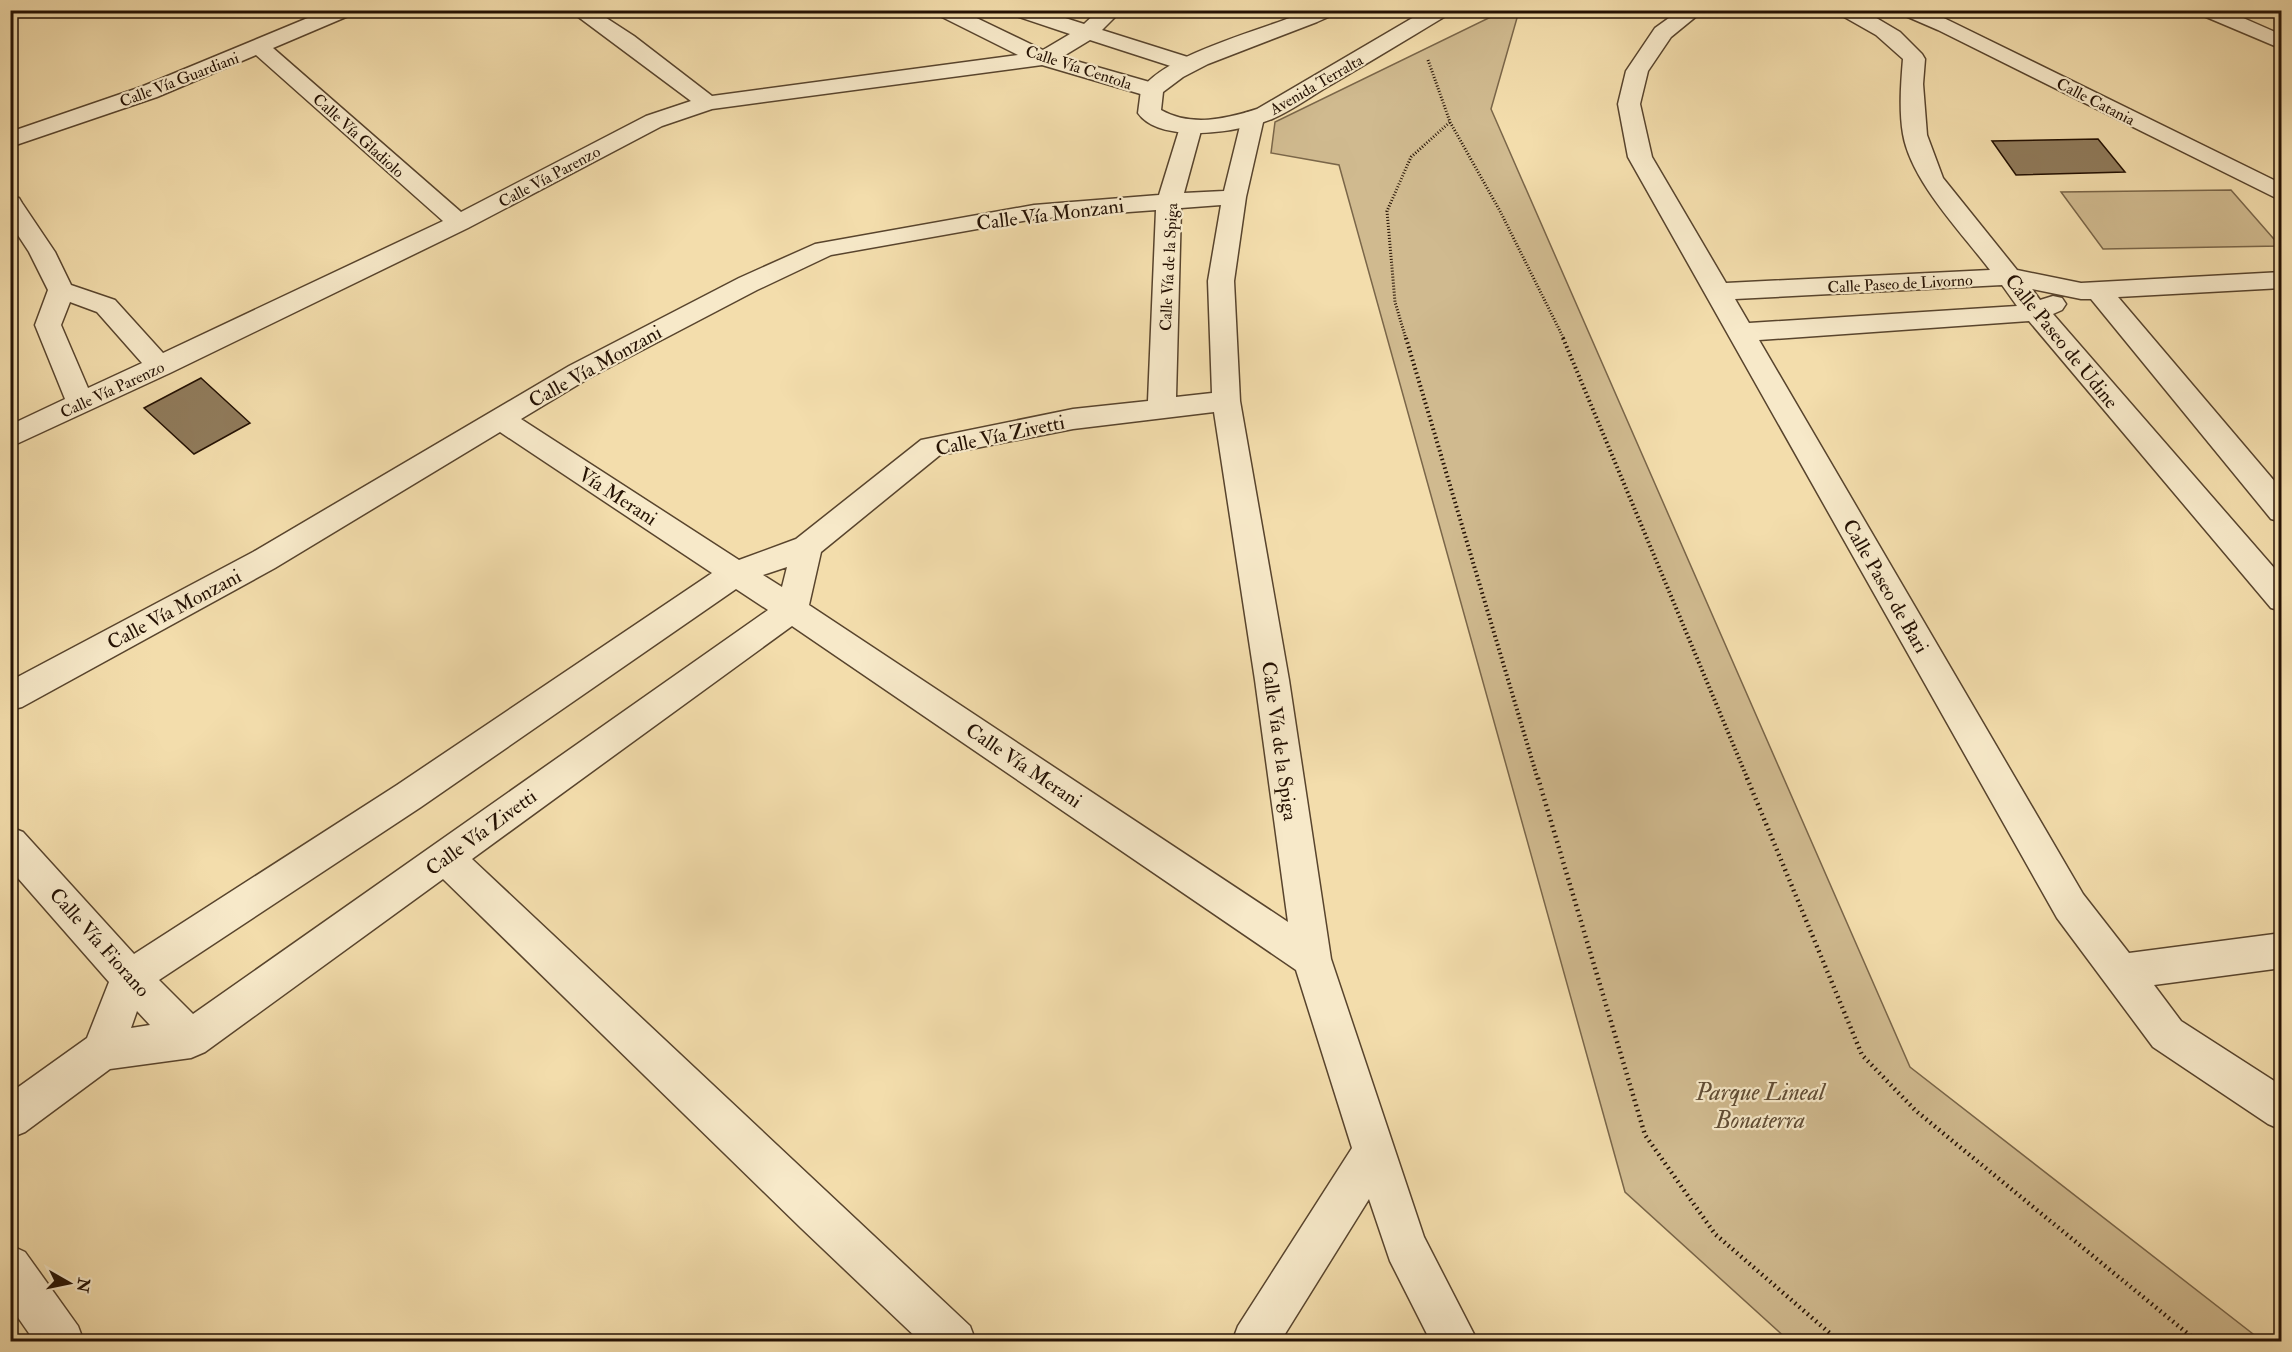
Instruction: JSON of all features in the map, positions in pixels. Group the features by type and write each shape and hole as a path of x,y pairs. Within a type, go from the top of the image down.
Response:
{"street":[{"name":"Calle Vía Guardiani","path":"10,140 149,92 346,10"},
{"path":"579,10 626,41 708,104"},
{"name":"Calle Vía Centola","path":"943,10 1046,58 1152,90"},
{"name":"Calle Vía Centola","path":"1017,10 1186,64"},
{"name":"Calle Vía Parenzo","path":"10,437 459,223 654,121 708,104 1046,58 1088,33 1112,10"},
{"path":"1152,90 1166,76 1186,64 1293,26 1328,10"},
{"name":"Avenida Terralta","path":"1152,90 1149,113 1160,121 1191,127 1253,118 1265,114 1442,10"},
{"name":"Calle Paseo de Bari","path":"1694,10 1663,33 1637,71 1629,104 1640,157 2070,906 2167,1034 2282,1110"},
{"path":"1846,10 1883,28 1902,42 1928,49 1976,41"},
{"name":"Calle Catania","path":"1908,10 1976,41 2282,194"},
{"path":"2206,10 2282,43"},
{"name":"Calle Vía Gladiolo","path":"259,47 459,223"},
{"name":"Calle Paseo de Udine","path":"1928,49 1914,59 1912,84 1915,135 1932,178 2036,312 2282,600"},
{"name":"Calle Vía de la Spiga","path":"1253,118 1234,197 1221,281 1226,402 1272,680 1312,959 1405,1246 1456,1341"},
{"name":"Calle Vía de la Spiga","path":"1162,409 1169,202 1191,127"},
{"name":"Calle Vía Monzani","path":"10,697 264,560 579,372 748,284 824,249 1034,212 1234,197"},
{"path":"10,202 42,252 61,290 106,306 160,367"},
{"name":"Calle Paseo de Livorno","path":"1717,292 2010,277 2090,290 2282,280"},
{"path":"61,290 48,325 81,404"},
{"path":"2090,290 2282,511"},
{"name":"Calle Paseo de Livorno","path":"1740,332 2036,312 2090,290"},
{"name":"Calle Vía Zivetti","path":"130,978 409,796 736,573 807,547 931,447 1073,420 1226,402"},
{"name":"Vía Merani","path":"500,419 736,573"},
{"path":"792,609 807,547"},
{"name":"Calle Vía Merani","path":"736,573 1312,959"},
{"name":"Calle Vía Zivetti","path":"10,1118 102,1051 191,1039 792,609"},
{"name":"Calle Vía Fiorano","path":"10,843 130,978 191,1039"},
{"path":"445,858 807,1205 954,1341"},
{"path":"2119,972 2282,950"},
{"path":"102,1051 130,978"},
{"path":"1254,1341 1374,1152"},
{"path":"10,1266 62,1341"}],"path":[{"path":"1395,38 1430,61 1450,122 1500,211 1573,358 1862,1054 1916,1111 2198,1341"},
{"path":"1450,122 1411,157 1387,211 1395,302 1645,1135 1715,1234 1839,1341"}],"green space":[{"name":"Parque Lineal Bonaterra","path":"1505,10 1519,11 1491,109 1910,1067 2262,1341 1789,1341 1625,1192 1339,165 1271,153 1275,122"},
{"path":"2231,190 2280,246 2103,249 2061,192"}],"building":[{"path":"2098,139 2125,172 2016,175 1992,141"},
{"path":"201,378 250,423 194,454 144,408"}]}
